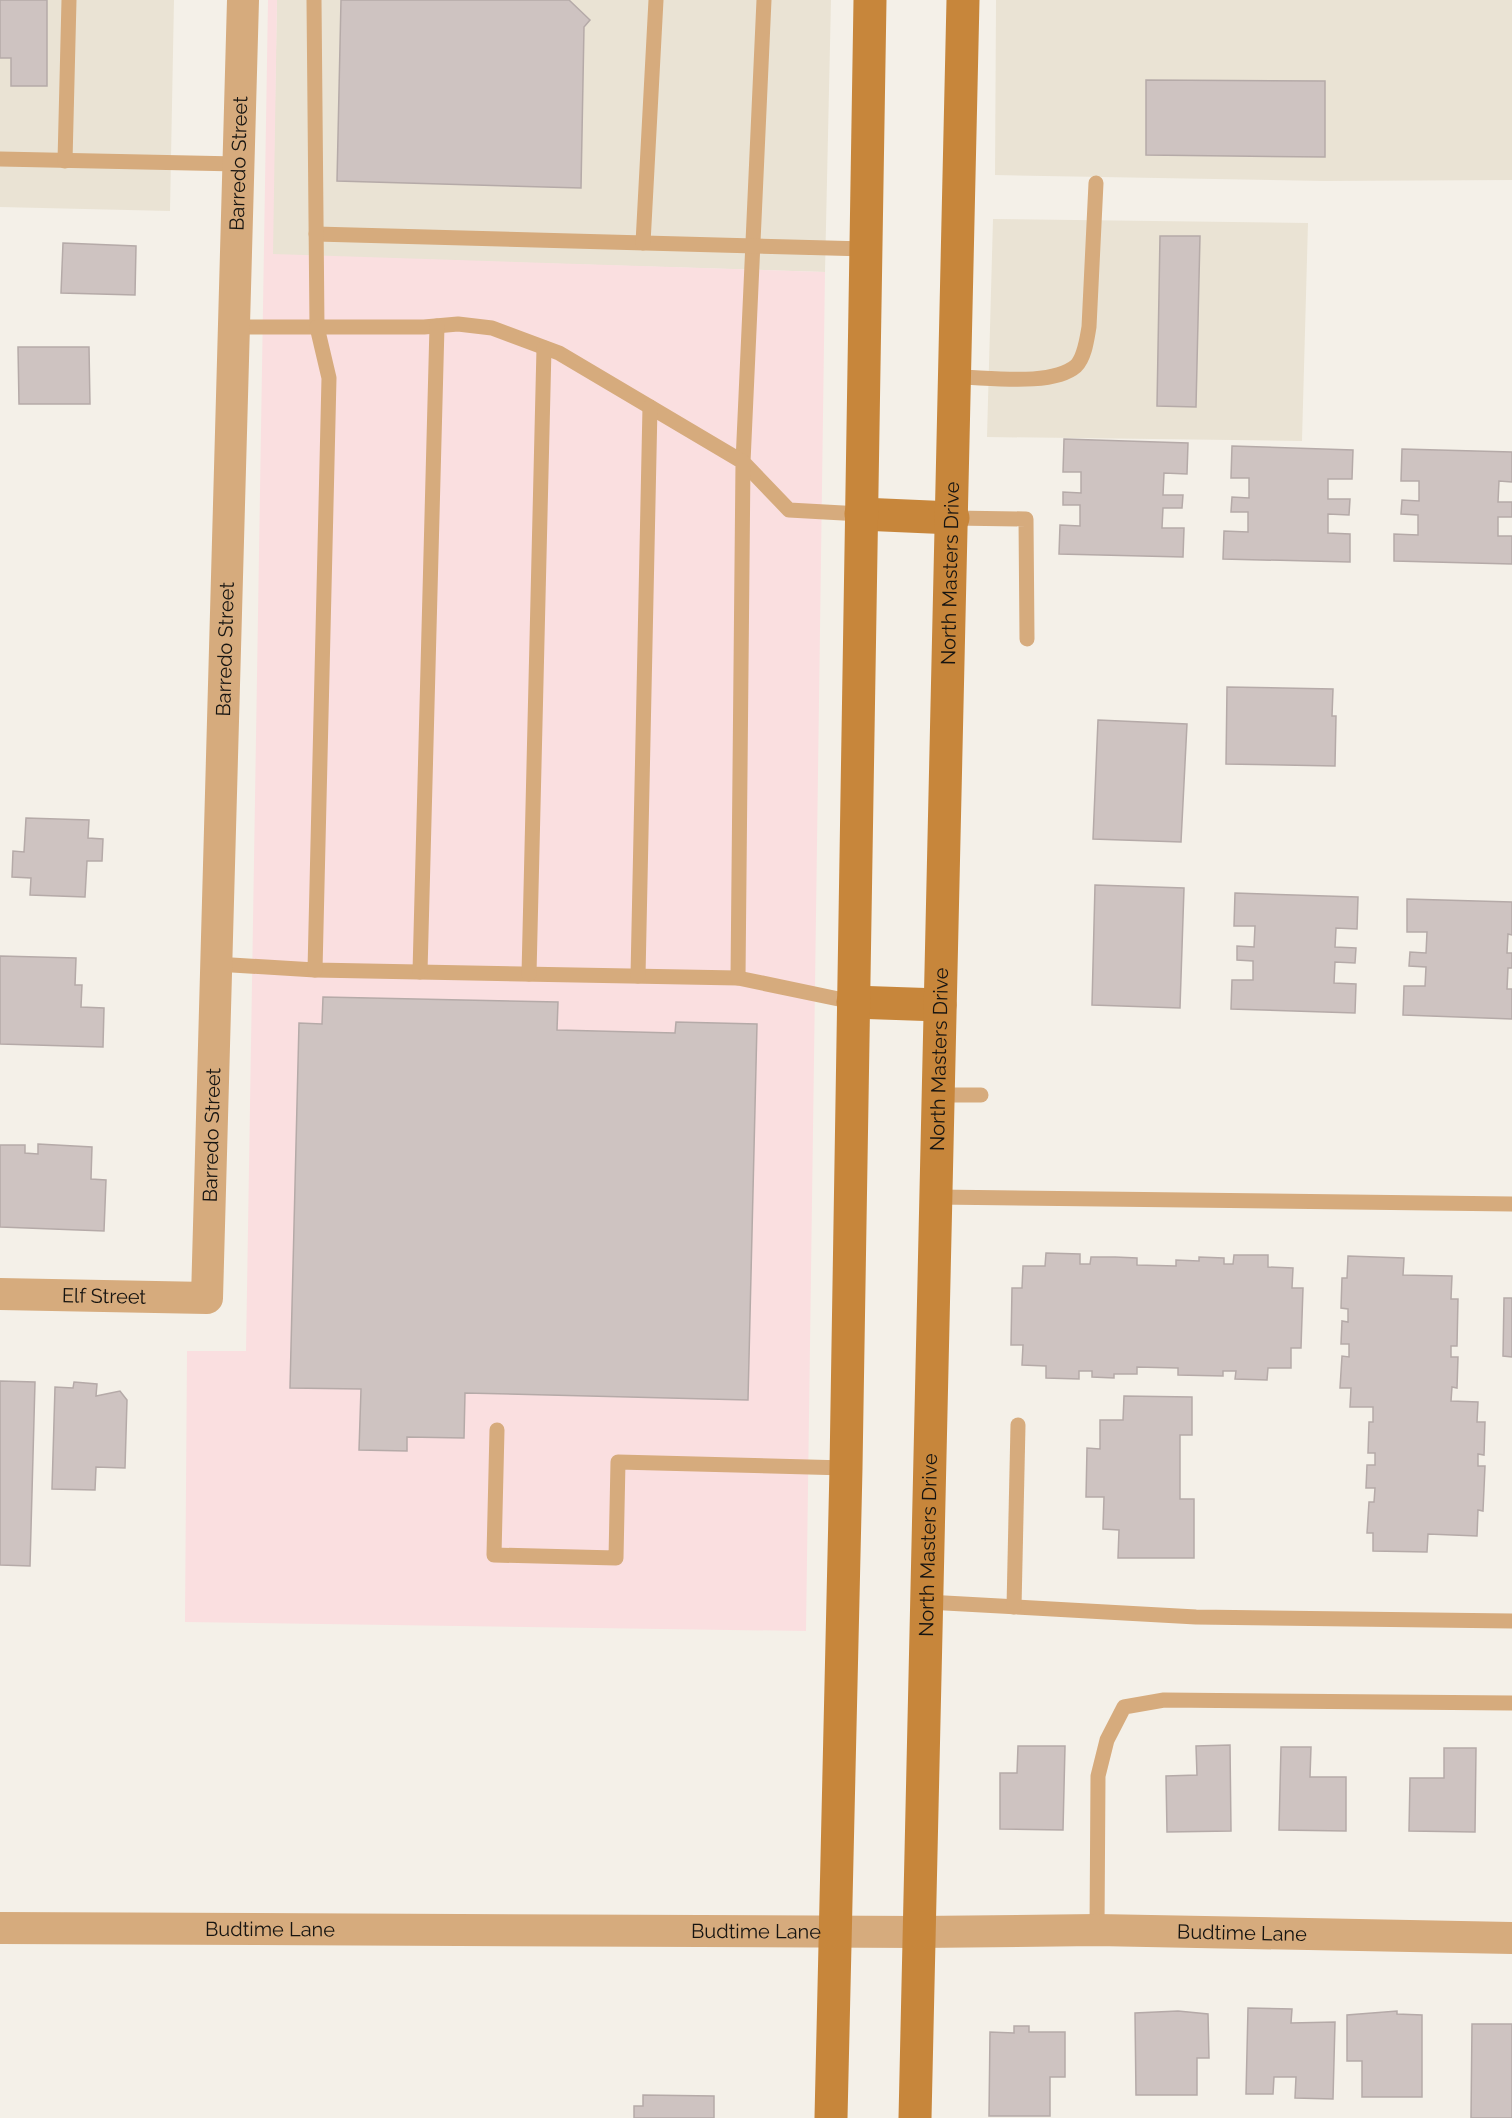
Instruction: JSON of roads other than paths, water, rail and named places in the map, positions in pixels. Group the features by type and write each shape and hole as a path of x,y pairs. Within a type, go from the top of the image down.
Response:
{"main road":[{"path":"831,2118 846,1468 870,0"},
{"name":"North Masters Drive","path":"915,2118 963,0"},
{"path":"861,514 953,518"},
{"path":"854,1002 940,1005"}],"street":[{"name":"Barredo Street","path":"207,1298 243,0"},
{"name":"Elf Street","path":"0,1294 207,1298"},
{"name":"Budtime Lane","path":"0,1928 918,1932 1097,1930 1512,1938"}],"lane":[{"path":"65,161 69,0"},
{"path":"314,0 317,327 329,378 315,970"},
{"path":"643,243 656,0"},
{"path":"738,978 743,462 764,0"},
{"path":"0,159 238,164"},
{"path":"956,377 1037,378 1052,376 1076,366 1086,347 1089,327 1096,183"},
{"path":"316,234 866,249"},
{"path":"234,327 458,324 492,328 559,354 743,462 789,510 861,514"},
{"path":"420,972 437,326"},
{"path":"529,974 544,348"},
{"path":"638,976 650,407"},
{"path":"953,518 1026,519 1027,639"},
{"path":"216,964 315,970 738,978 854,1002"},
{"path":"938,1095 981,1095"},
{"path":"936,1197 1512,1204"},
{"path":"1014,1607 1018,1425"},
{"path":"497,1430 495,1555 616,1558 618,1462 846,1468"},
{"path":"927,1602 1196,1617 1512,1621"},
{"path":"1097,1930 1098,1776 1107,1740 1124,1707 1164,1700 1512,1703"}]}
